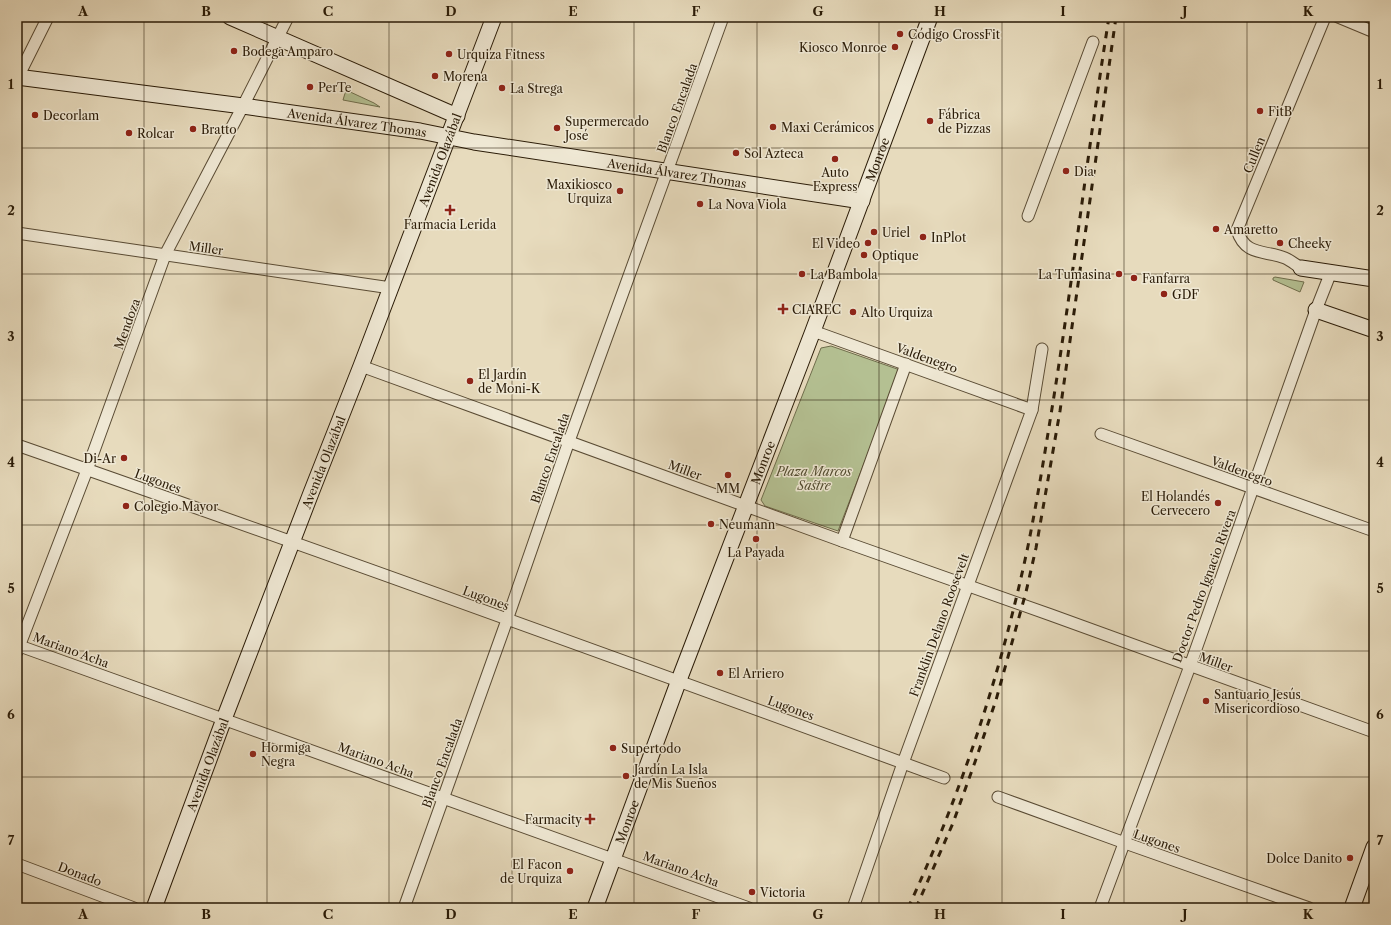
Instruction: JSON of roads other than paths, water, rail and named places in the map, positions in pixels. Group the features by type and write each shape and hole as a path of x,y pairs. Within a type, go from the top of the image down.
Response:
{"main road":[{"path":"230,17 457,116"},
{"name":"Avenida Olazábal","path":"154,908 224,719 362,366 494,17"},
{"name":"Monroe","path":"595,908 679,680 813,331 930,17"},
{"name":"Avenida Álvarez Thomas","path":"17,78 243,106 862,201"},
{"path":"1301,268 1374,279"},
{"path":"1316,310 1374,330"},
{"path":"1352,908 1374,847"}],"street":[{"path":"17,78 48,17"},
{"name":"Mendoza","path":"18,647 87,470 166,255 288,17"},
{"name":"Blanco Encalada","path":"404,908 569,441 723,17"},
{"name":"Cullen","path":"1301,268 1285,258 1259,253 1245,245 1240,239 1237,230 1325,17"},
{"path":"1338,17 1374,32"},
{"path":"1028,216 1093,42"},
{"name":"Miller","path":"17,233 391,288"},
{"name":"Doctor Pedro Ignacio Rivera","path":"1100,908 1190,666 1316,310 1331,272"},
{"name":"Valdenegro","path":"813,331 1032,410"},
{"name":"Franklin Delano Roosevelt","path":"853,908 903,763 1032,410 1042,349"},
{"path":"842,541 906,364"},
{"name":"Miller","path":"362,366 745,506 1374,732"},
{"name":"Valdenegro","path":"1101,434 1374,531"},
{"name":"Lugones","path":"17,445 679,680 944,778"},
{"name":"Mariano Acha","path":"18,647 224,719 749,908"},
{"name":"Lugones","path":"998,797 1125,844 1309,908"},
{"name":"Donado","path":"17,864 134,908"}],"railway":[{"path":"908,908 928,864 963,775 993,684 1018,592 1035,508 1054,396 1109,17"},
{"path":"916,908 953,823 996,700 1026,592 1036,548 1060,411 1116,17"}],"place":[{"name":"Código CrossFit","path":"900,34"},
{"name":"Kiosco Monroe","path":"895,47"},
{"name":"Bodega Amparo","path":"234,51"},
{"name":"Urquiza Fitness","path":"449,54"},
{"name":"Morena","path":"435,76"},
{"name":"PerTe","path":"310,87"},
{"name":"La Strega","path":"502,88"},
{"name":"FitB","path":"1260,111"},
{"name":"Decorlam","path":"35,115"},
{"name":"Fábrica de Pizzas","path":"930,121"},
{"name":"Maxi Cerámicos","path":"773,127"},
{"name":"Supermercado José","path":"557,128"},
{"name":"Bratto","path":"193,129"},
{"name":"Rolcar","path":"129,133"},
{"name":"Sol Azteca","path":"736,153"},
{"name":"Auto Express","path":"835,159"},
{"name":"Dia","path":"1066,171"},
{"name":"Maxikiosco Urquiza","path":"620,191"},
{"name":"La Nova Viola","path":"700,204"},
{"name":"Farmacia Lerida","path":"450,210"},
{"name":"Amaretto","path":"1216,229"},
{"name":"Uriel","path":"874,232"},
{"name":"InPlot","path":"923,237"},
{"name":"El Video","path":"868,243"},
{"name":"Cheeky","path":"1280,243"},
{"name":"Optique","path":"864,255"},
{"name":"La Bambola","path":"802,274"},
{"name":"La Tumasina","path":"1119,274"},
{"name":"Fanfarra","path":"1134,278"},
{"name":"GDF","path":"1164,294"},
{"name":"CIAREC","path":"783,309"},
{"name":"Alto Urquiza","path":"853,312"},
{"name":"El Jardín de Moni-K","path":"470,381"},
{"name":"Di-Ar","path":"124,458"},
{"name":"MM","path":"728,475"},
{"name":"El Holandés Cervecero","path":"1218,503"},
{"name":"Colegio Mayor","path":"126,506"},
{"name":"Neumann","path":"711,524"},
{"name":"La Payada","path":"756,539"},
{"name":"El Arriero","path":"720,673"},
{"name":"Santuario Jesús Misericordioso","path":"1206,701"},
{"name":"Supertodo","path":"613,748"},
{"name":"Hormiga Negra","path":"253,754"},
{"name":"Jardín La Isla de Mis Sueños","path":"626,776"},
{"name":"Farmacity","path":"590,819"},
{"name":"Dolce Danito","path":"1350,858"},
{"name":"El Facon de Urquiza","path":"570,871"},
{"name":"Victoria","path":"752,892"}],"park label":[{"name":"Plaza Marcos Sastre","path":"814,478"}]}
